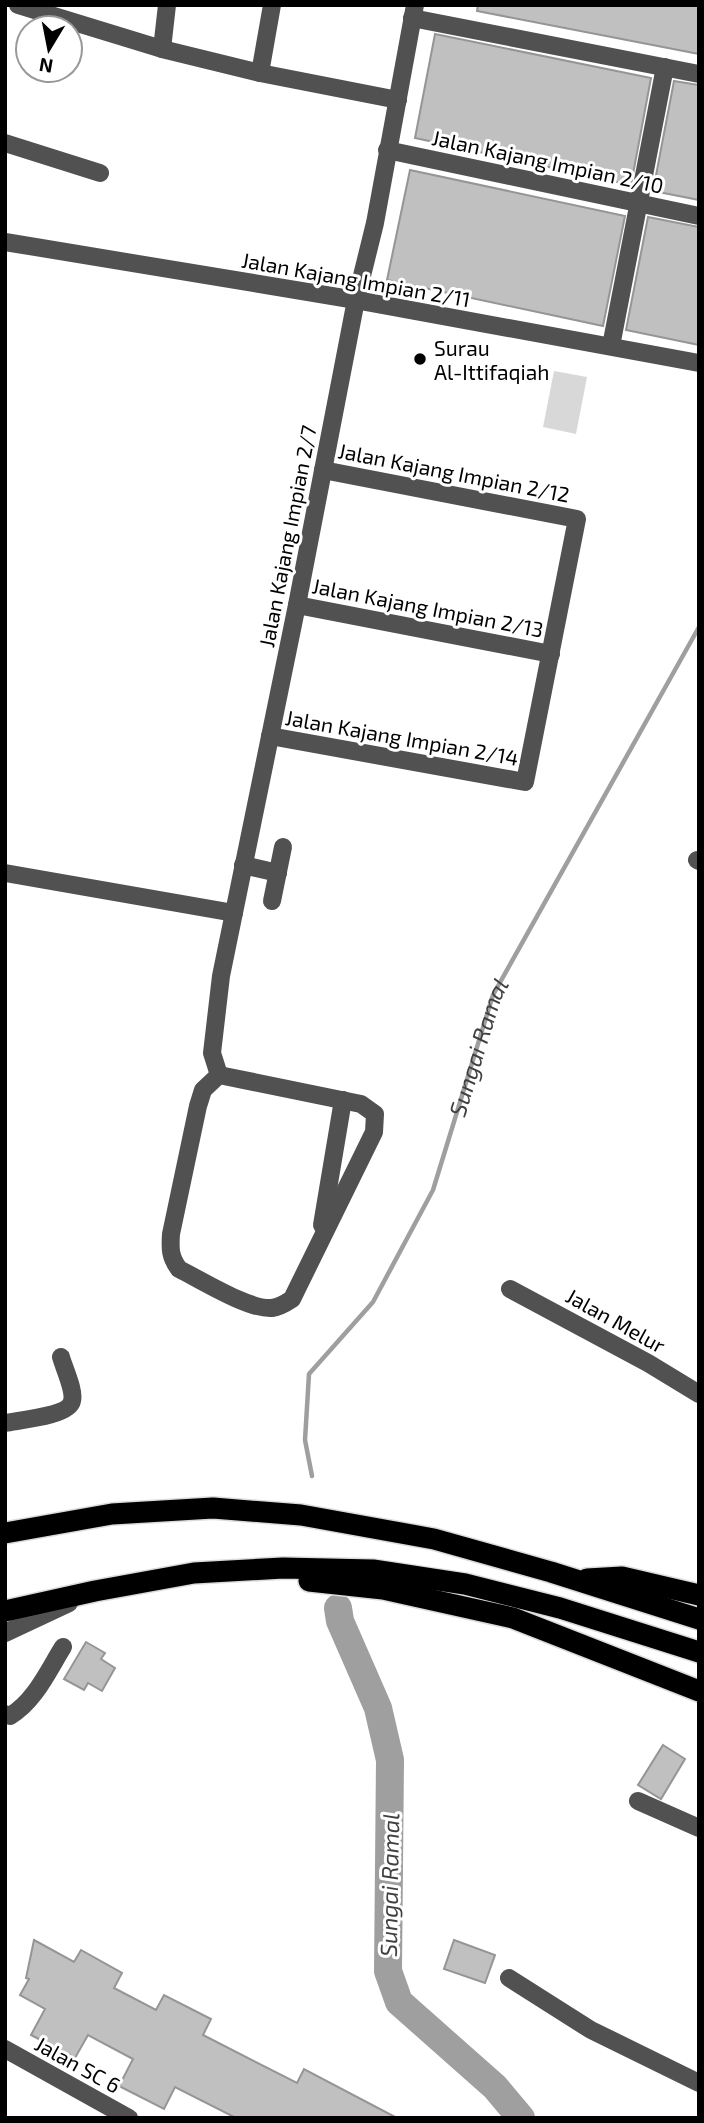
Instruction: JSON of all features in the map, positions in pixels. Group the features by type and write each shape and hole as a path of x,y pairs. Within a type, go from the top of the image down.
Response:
{"highway":[{"path":"5,1533 112,1514 213,1508 288,1514 434,1539 574,1579 699,1619"},
{"path":"5,1611 194,1573 283,1568 373,1570 465,1584 560,1608 699,1652"},
{"path":"194,1573 383,1589 513,1618 699,1691"},
{"path":"574,1579 622,1577 699,1595"}],"street":[{"path":"162,48 167,5"},
{"path":"260,73 272,5"},
{"path":"26,7 162,48 260,73 398,100"},
{"path":"414,12 699,74"},
{"name":"Jalan Kajang Impian 2/7","path":"219,1075 212,1053 221,976 298,605 356,300 375,223 414,12"},
{"path":"611,346 665,68"},
{"path":"5,143 100,173"},
{"name":"Jalan Kajang Impian 2/10","path":"387,150 699,216"},
{"name":"Jalan Kajang Impian 2/11","path":"5,242 356,300 699,363"},
{"name":"Jalan Kajang Impian 2/12","path":"323,470 577,519 551,654"},
{"name":"Jalan Kajang Impian 2/13","path":"298,605 551,654"},
{"name":"Jalan Kajang Impian 2/14","path":"270,736 525,782 551,654"},
{"path":"272,901 283,847"},
{"path":"243,865 278,873"},
{"path":"5,873 234,913"},
{"path":"219,1075 343,1100 369,1108 374,1114 374,1132 292,1298 283,1305 271,1308 254,1306 179,1269 172,1260 171,1234 203,1090 219,1075"},
{"path":"319,1242 343,1100"},
{"name":"Jalan Melur","path":"510,1289 648,1363 699,1394"},
{"path":"5,1423 68,1409 72,1392 61,1357"},
{"path":"5,1633 95,1591"},
{"path":"5,1714 10,1716 22,1709 62,1647"},
{"path":"638,1801 699,1828"},
{"path":"509,1978 592,2030 699,2083"},
{"name":"Jalan SC 6","path":"5,2049 130,2118"}],"shaded area":[{"path":"554,371 587,377 576,434 543,427"}],"building":[{"path":"478,5 699,5 699,54 477,11"},
{"path":"435,34 651,78 631,185 415,138"},
{"path":"674,81 699,85 699,200 653,191"},
{"path":"410,170 625,216 603,326 387,280"},
{"path":"648,217 699,227 699,345 626,330"},
{"path":"86,1642 105,1653 101,1659 115,1668 102,1691 88,1683 84,1690 64,1679"},
{"path":"663,1745 685,1759 661,1799 638,1785"},
{"path":"34,1940 74,1962 81,1950 122,1973 114,1988 156,2010 164,1995 211,2019 203,2035 297,2083 304,2069 397,2118 236,2118 175,2087 164,2109 119,2086 133,2059 88,2035 75,2058 31,2035 45,2009 20,1995 29,1979 26,1978"},
{"path":"454,1940 495,1955 485,1983 444,1969"}],"waterway":[{"name":"Sungai Ramal","path":"312,1476 305,1440 309,1374 373,1302 433,1190 493,995 699,627"},
{"name":"Sungai Ramal","path":"338,1608 340,1621 378,1708 390,1760 388,1971 399,2002 495,2087 521,2118"}],"place":[{"name":"Surau Al-Ittifaqiah","path":"420,359"}]}
